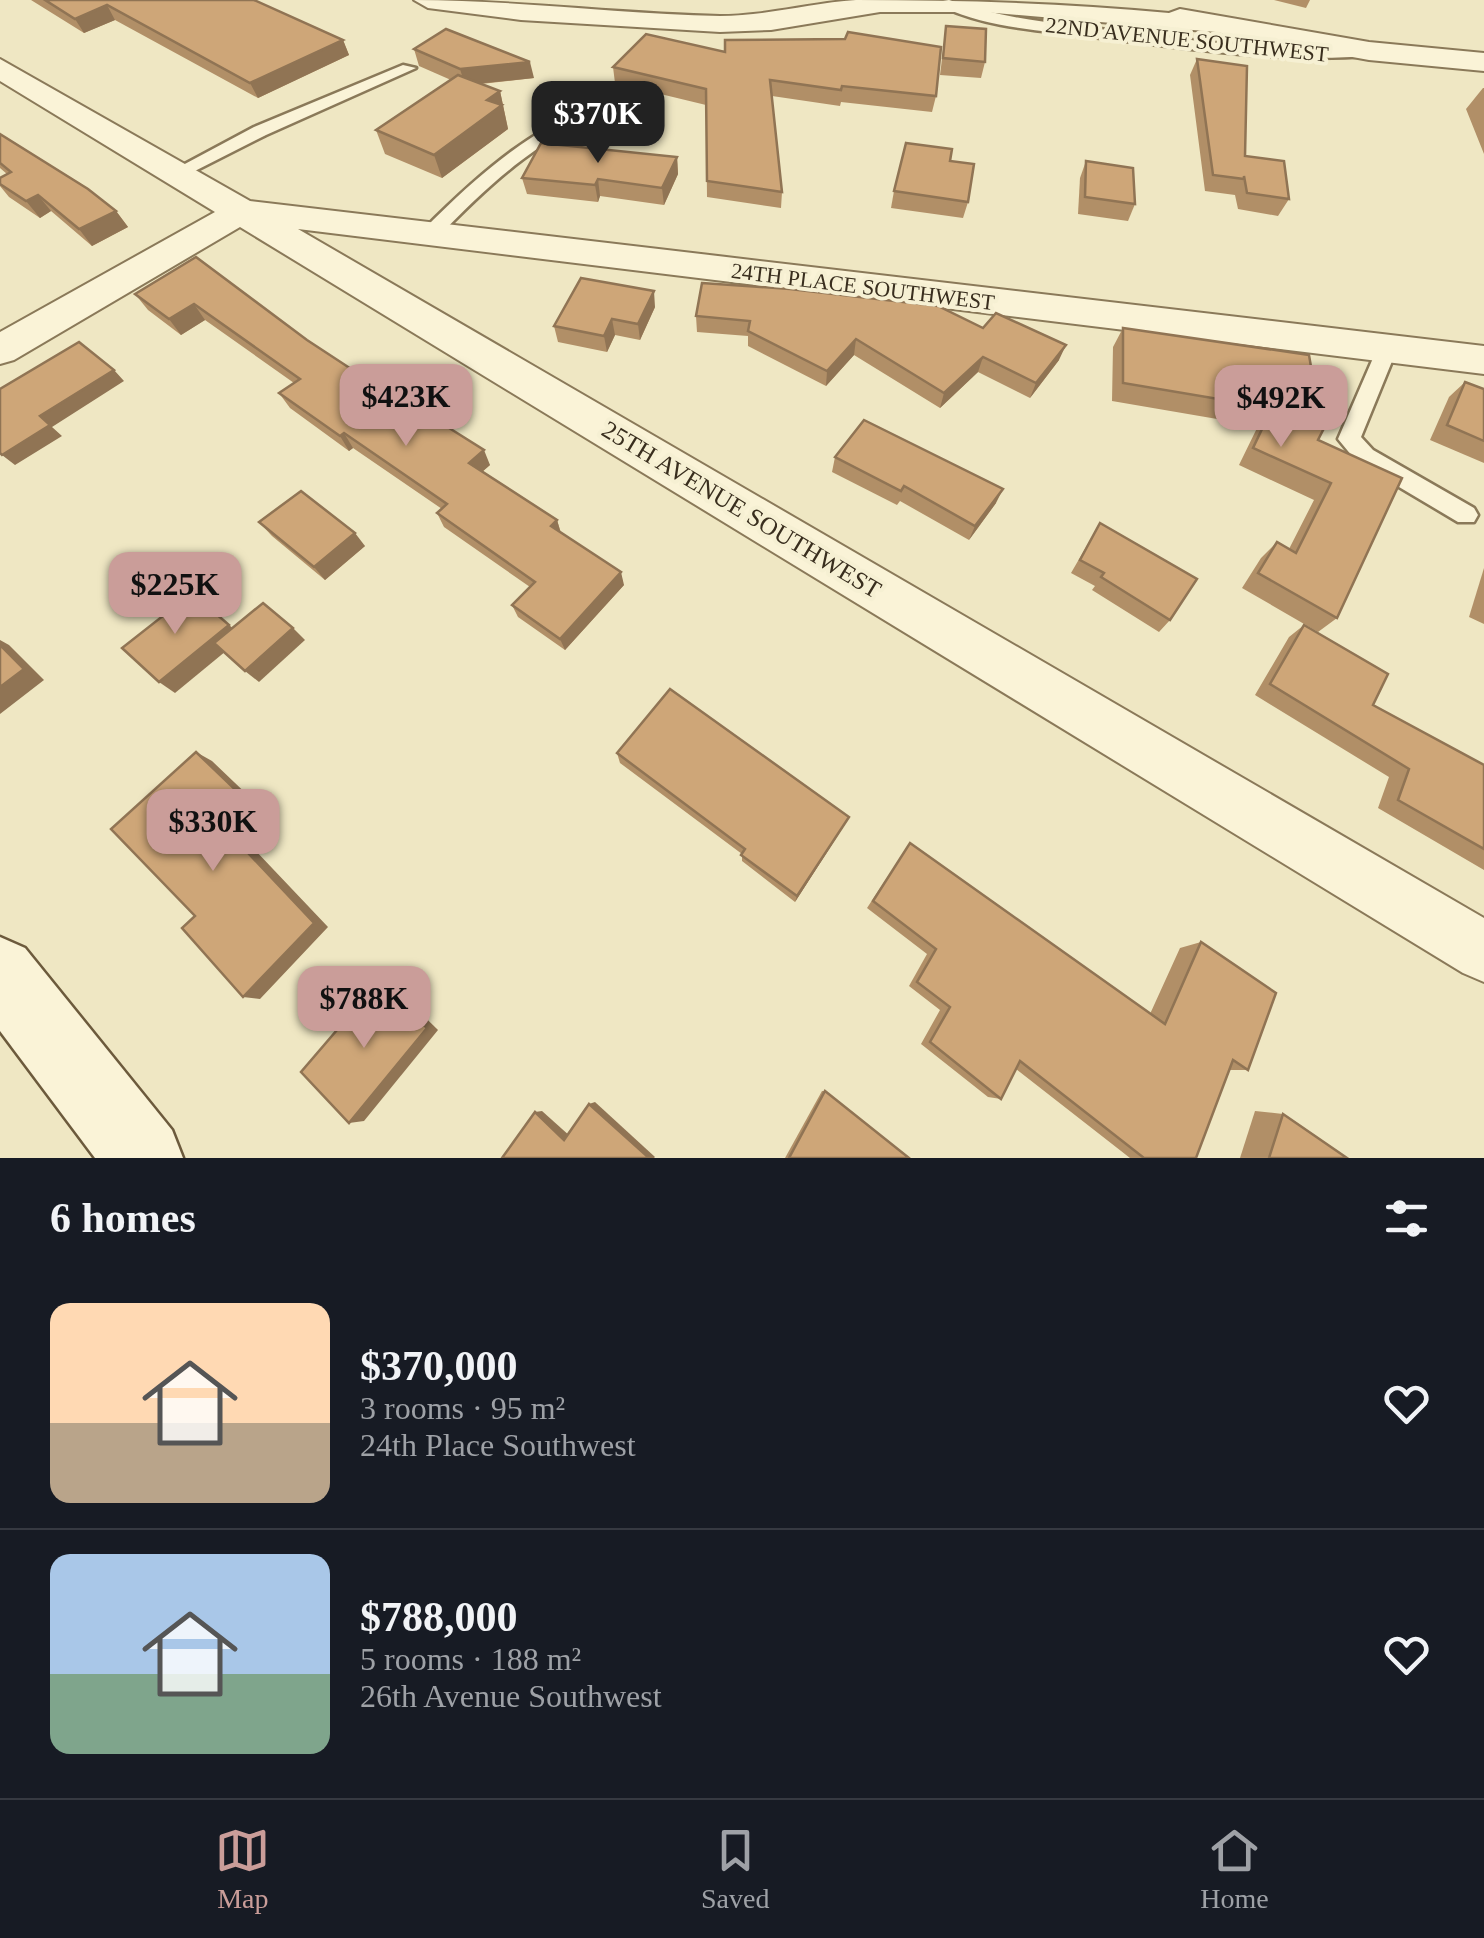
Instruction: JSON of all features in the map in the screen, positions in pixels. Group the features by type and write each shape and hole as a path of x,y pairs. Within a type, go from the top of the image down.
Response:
{"street":[{"path":"428,0 521,12 720,24 771,22 880,4 984,4 1208,25"},
{"name":"22ND AVENUE SOUTHWEST","path":"1113,0 1208,25 1369,50 1484,62"},
{"name":"25TH AVENUE SOUTHWEST","path":"0,68 1484,952"},
{"path":"0,350 242,211"},
{"name":"24TH PLACE SOUTHWEST","path":"242,211 1484,360"},
{"path":"5,989 144,1158"}],"lane":[{"name":"22ND AVENUE SOUTHWEST","path":"948,4 966,14 1027,24 1241,49 1322,56 1369,50"},
{"path":"177,172 260,131 408,68"},
{"path":"430,234 522,146 557,124 622,102"},
{"path":"1387,349 1348,438 1365,456 1466,514"}],"building":[{"path":"45,0 254,0 343,40 250,83 107,5 75,19"},
{"path":"946,26 986,29 985,62 943,58"},
{"path":"446,29 530,62 460,69 414,49"},
{"path":"848,32 941,47 936,96 842,86 841,90 770,80 782,192 707,181 706,89 613,67 646,34 725,52 725,40 845,39"},
{"path":"1197,59 1247,66 1245,156 1284,161 1289,199 1247,193 1244,176 1213,175"},
{"path":"458,75 500,91 487,100 502,105 434,155 376,130"},
{"path":"0,134 116,211 79,229 38,195 26,201 0,184 0,178 11,172 0,163"},
{"path":"541,143 677,157 662,188 598,179 595,185 522,178"},
{"path":"906,143 952,149 950,161 974,164 968,202 894,191"},
{"path":"1086,161 1133,168 1135,204 1085,197"},
{"path":"196,257 307,340 435,424 438,421 484,450 469,463 557,520 551,526 621,572 560,639 512,605 535,582 437,513 447,504 279,393 300,379 194,304 169,319 135,294"},
{"path":"581,278 654,291 638,324 612,319 604,336 554,326"},
{"path":"702,283 938,306 983,328 996,313 1066,345 1036,383 983,357 944,393 856,339 827,371 748,331 750,321 696,316"},
{"path":"1123,328 1309,355 1314,384 1341,395 1318,440 1402,478 1337,618 1258,573 1277,542 1296,553 1331,483 1253,448 1272,408 1123,383"},
{"path":"79,342 114,370 40,416 50,425 2,455 0,389"},
{"path":"1465,382 1484,389 1484,441 1447,425"},
{"path":"864,420 1003,489 975,526 904,486 901,491 835,457"},
{"path":"301,491 355,533 314,567 259,522"},
{"path":"1100,523 1197,579 1170,620 1080,560"},
{"path":"192,593 229,625 159,682 122,648"},
{"path":"263,603 293,628 245,671 214,643"},
{"path":"1304,625 1388,674 1373,705 1484,765 1484,849 1398,800 1409,769 1270,684"},
{"path":"0,645 24,669 0,687"},
{"path":"670,689 849,817 797,896 741,855 745,849 617,753"},
{"path":"196,752 243,797 218,821 314,923 243,997 182,928 195,916 111,829"},
{"path":"910,843 1165,1024 1201,942 1276,993 1248,1070 1233,1060 1196,1158 1144,1158 1020,1061 1001,1099 930,1042 950,1007 917,982 936,949 873,901"},
{"path":"379,981 427,1028 349,1123 301,1072"},
{"path":"825,1091 909,1158 789,1158"},
{"path":"589,1104 649,1158 502,1158 535,1112 564,1140"},
{"path":"1283,1114 1347,1158 1269,1158"}]}
